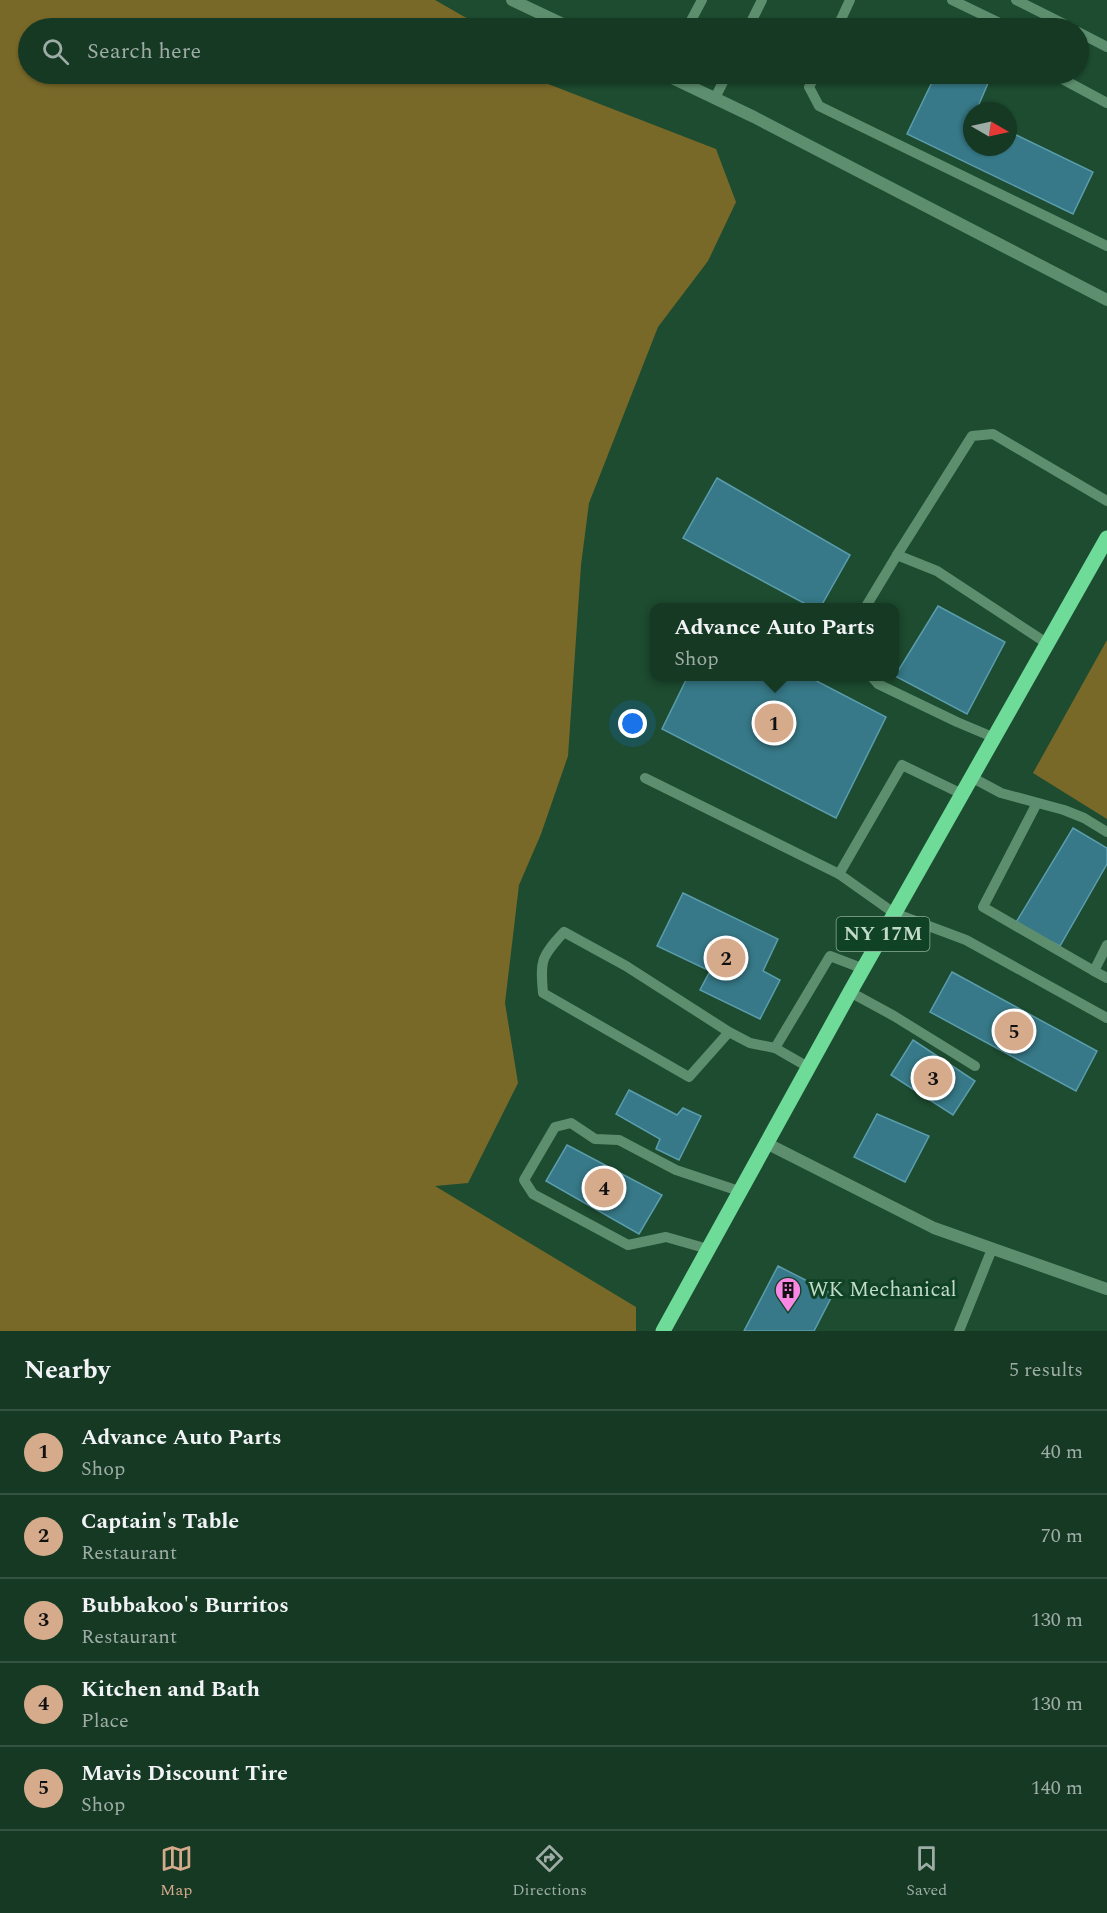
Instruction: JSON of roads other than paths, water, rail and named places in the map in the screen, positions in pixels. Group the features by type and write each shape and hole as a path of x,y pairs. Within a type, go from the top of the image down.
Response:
{"main road":[{"name":"NY 17M","path":"663,1331 808,1067 1107,538"}],"street":[{"path":"512,0 550,18"},
{"path":"686,84 1107,300"},
{"path":"766,1143 934,1228 1107,1289"}],"lane":[{"path":"692,18 702,0"},
{"path":"753,18 762,0"},
{"path":"842,18 850,0"},
{"path":"952,0 989,18"},
{"path":"1016,0 1052,18"},
{"path":"1089,38 1107,47"},
{"path":"716,98 722,84"},
{"path":"811,84 809,87 819,106 1107,246"},
{"path":"1072,84 1107,103"},
{"path":"868,603 972,436 993,434 1107,501"},
{"path":"897,555 937,571 1048,644"},
{"path":"875,681 957,722 995,738"},
{"path":"838,874 902,765 962,794"},
{"path":"645,778 838,874 894,914 966,940 1107,1018"},
{"path":"973,778 1002,793 1084,818 1107,832"},
{"path":"1037,803 983,907 1107,978"},
{"path":"729,1032 689,1077 543,993 541,972 545,952 564,932 626,966 729,1032 750,1043 775,1048 808,1067"},
{"path":"1094,971 1107,945"},
{"path":"775,1048 830,956 864,969"},
{"path":"850,992 975,1066"},
{"path":"708,1249 666,1237 628,1245 533,1194 524,1180 555,1127 571,1123 595,1139 619,1140 676,1170 739,1191"},
{"path":"959,1331 992,1249"}],"place":[{"name":"Advance Auto Parts","path":"774,723"},
{"name":"Captain's Table","path":"726,958"},
{"name":"Mavis Discount Tire","path":"1014,1031"},
{"name":"Bubbakoo's Burritos","path":"933,1078"},
{"name":"Kitchen and Bath","path":"604,1188"},
{"name":"WK Mechanical","path":"788,1313"}]}
